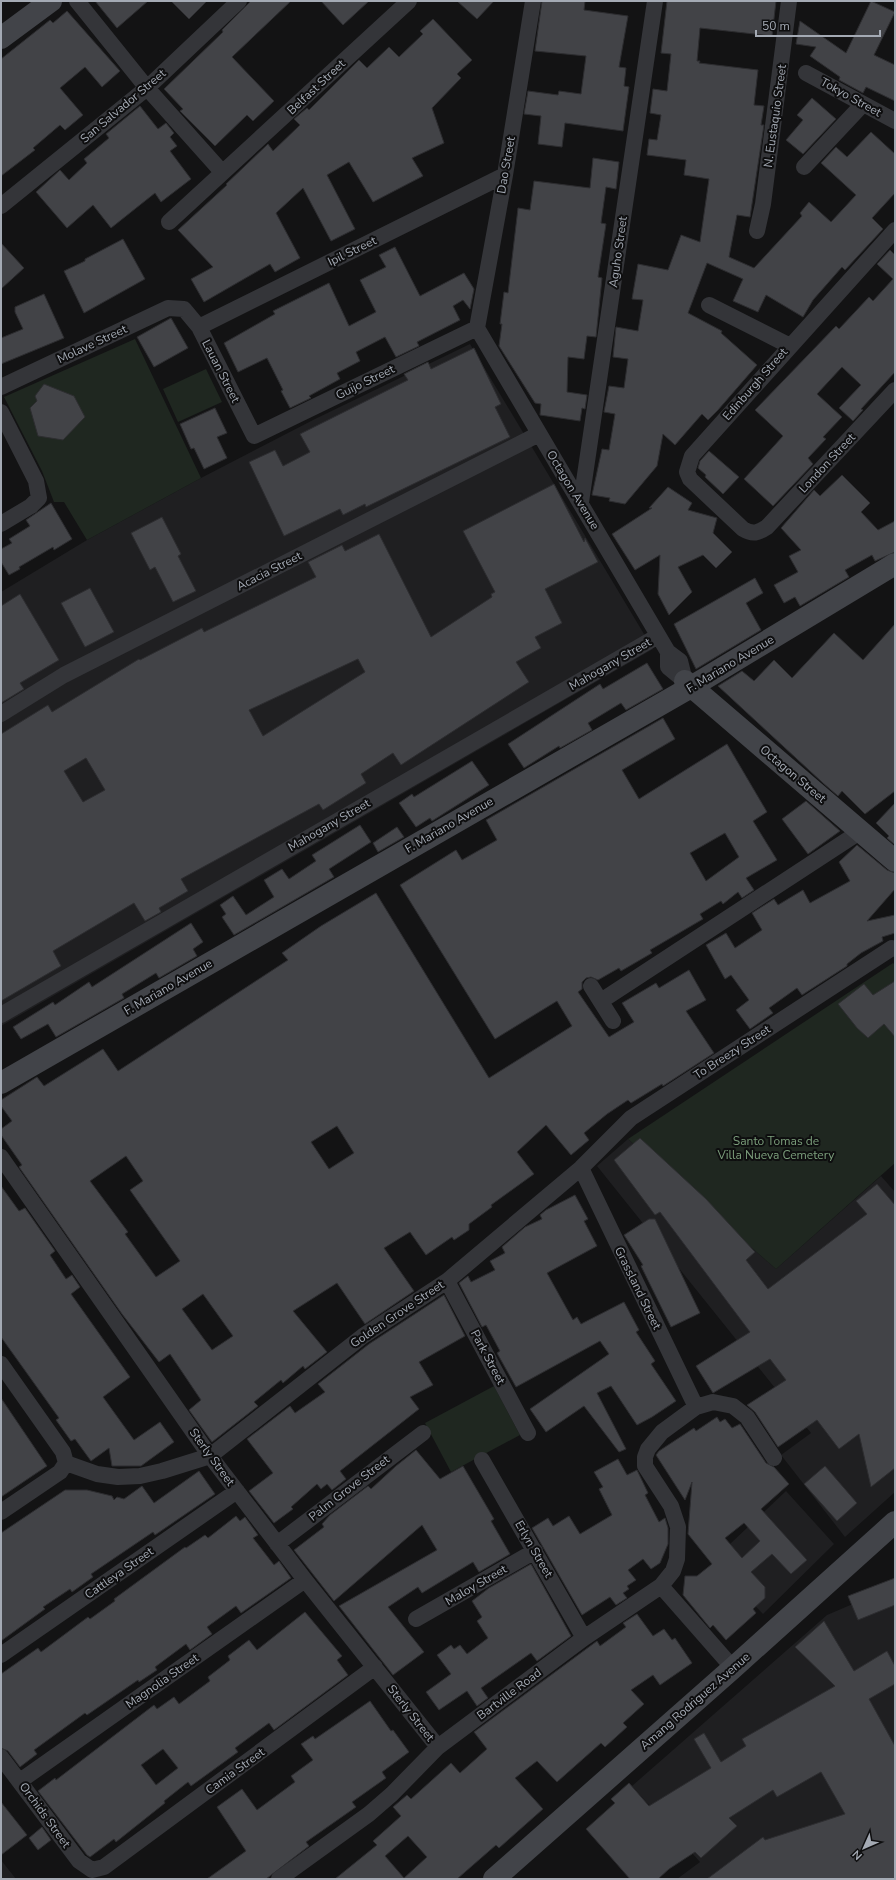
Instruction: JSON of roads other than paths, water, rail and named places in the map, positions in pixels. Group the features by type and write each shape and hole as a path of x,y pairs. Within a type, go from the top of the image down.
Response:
{"street":[{"path":"1,38 51,1"},
{"path":"77,1 147,88 222,172"},
{"name":"San Salvador Street","path":"1,206 147,88 239,1"},
{"name":"Belfast Street","path":"169,222 409,1"},
{"name":"Dao Street","path":"477,328 505,175 532,1"},
{"name":"Aguho Street","path":"581,502 655,1"},
{"name":"N. Eustaquio Street","path":"757,231 764,204 789,1"},
{"name":"Tokyo Street","path":"806,73 895,121"},
{"path":"804,167 863,104"},
{"name":"Ipil Street","path":"199,327 505,175"},
{"name":"Edinburgh Street","path":"758,533 750,533 743,529 690,479 687,472 692,456 895,230"},
{"path":"709,305 790,346"},
{"name":"Molave Street","path":"1,387 168,308 184,309"},
{"name":"Lauan Street","path":"184,309 199,327 254,436"},
{"name":"Octagon Avenue","path":"477,328 581,502 668,652 668,667 688,684"},
{"name":"Guijo Street","path":"254,436 477,328"},
{"name":"London Street","path":"758,533 767,527 895,390"},
{"path":"1,412 36,481 39,498 31,506 1,524"},
{"name":"Acacia Street","path":"1,714 64,674 539,434"},
{"name":"F. Mariano Avenue","path":"1,1083 895,564"},
{"name":"Mahogany Street","path":"1,1015 658,636"},
{"name":"Octagon Street","path":"688,684 895,861"},
{"path":"601,1001 861,831"},
{"name":"To Breezy Street","path":"581,1168 631,1118 893,949"},
{"path":"591,986 613,1020"},
{"name":"Sterly Street","path":"1,1157 210,1456 305,1580 438,1747"},
{"name":"Golden Grove Street","path":"210,1456 363,1336 447,1281 581,1168"},
{"name":"Grassland Street","path":"581,1168 696,1407"},
{"name":"Park Street","path":"447,1281 528,1433"},
{"path":"1,1364 63,1452 66,1463 60,1472 1,1512"},
{"path":"733,1668 661,1586 674,1571 677,1559 678,1528 670,1506 645,1466 644,1457 648,1449 662,1432 696,1407 713,1402 733,1406 747,1417 774,1458"},
{"name":"Palm Grove Street","path":"277,1544 423,1433"},
{"path":"66,1463 97,1474 118,1477 140,1476 162,1471 210,1456"},
{"name":"Erlyn Street","path":"482,1460 584,1638"},
{"name":"Cattleya Street","path":"1,1654 237,1491"},
{"name":"Amang Rodriguez Avenue","path":"494,1879 733,1668 895,1522"},
{"name":"Maloy Street","path":"416,1619 535,1551"},
{"name":"Magnolia Street","path":"20,1781 305,1580"},
{"name":"Bartville Road","path":"279,1879 369,1814 392,1794 438,1747 584,1638 661,1586"},
{"name":"Camia Street","path":"92,1870 104,1867 375,1667"},
{"name":"Orchids Street","path":"1,1757 79,1861 92,1870"}],"park label":[{"name":"Santo Tomas de Villa Nueva Cemetery","path":"776,1148"}]}
